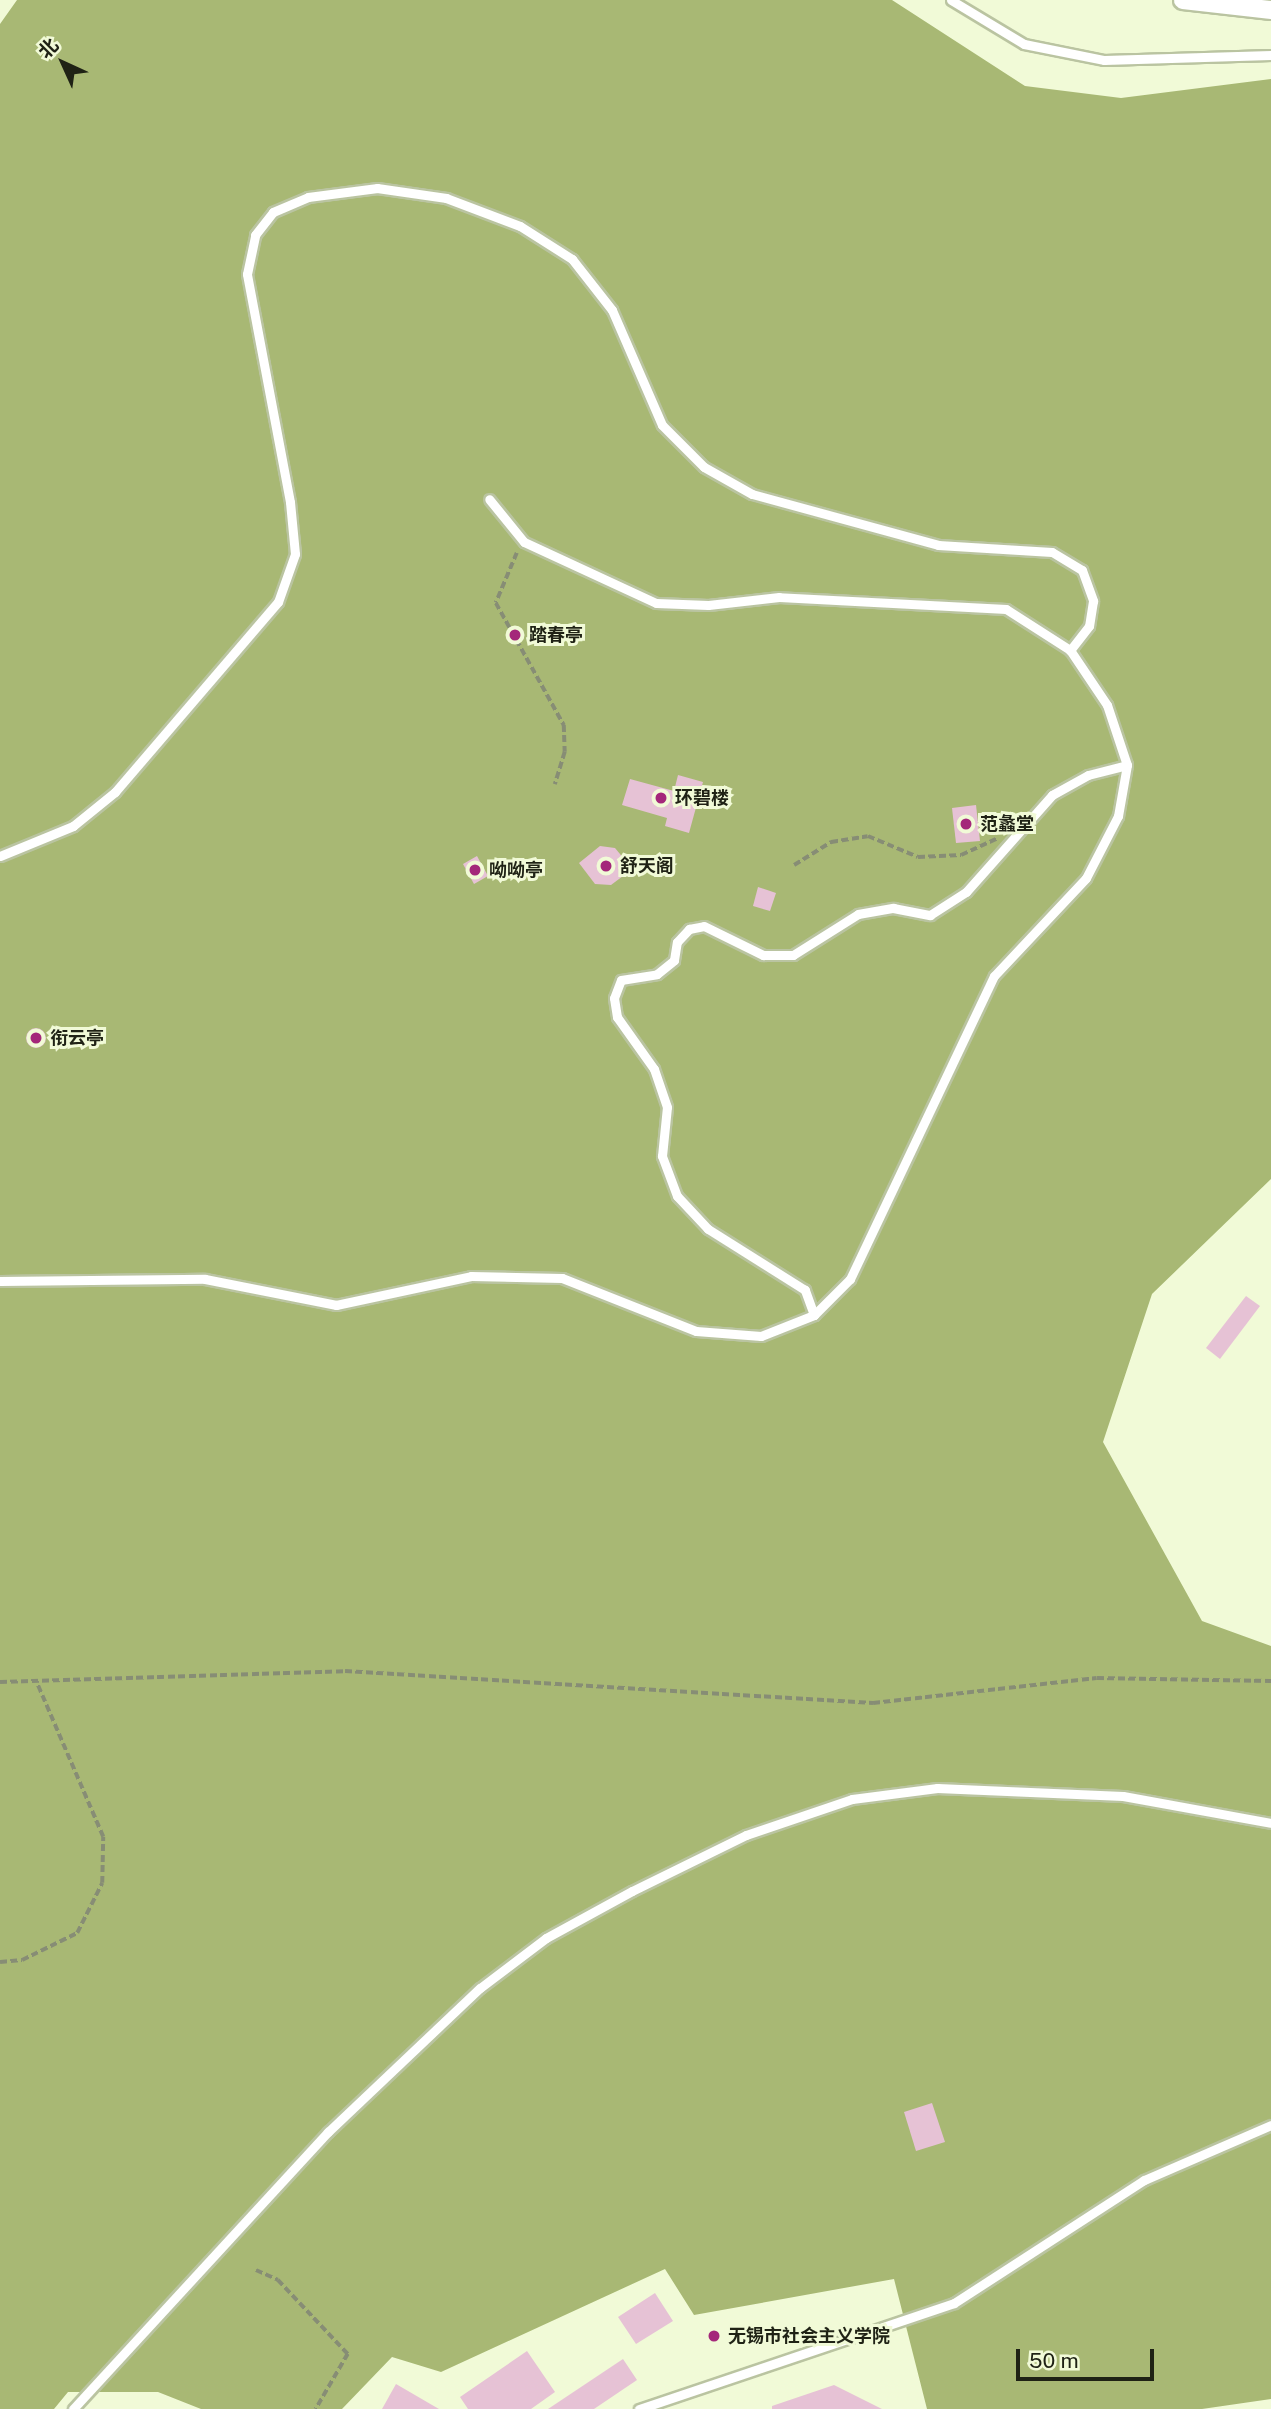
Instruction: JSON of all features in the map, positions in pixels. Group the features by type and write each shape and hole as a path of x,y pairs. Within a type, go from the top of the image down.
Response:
{"street":[{"path":"1183,0 1271,10"}],"lane":[{"path":"951,0 1024,44 1104,60 1271,55"},
{"path":"0,856 73,826 115,792 278,602 295,554 290,502 247,274 255,235 267,220 308,197 377,188 446,198 520,226 572,259 612,310 662,425 704,467 752,494 938,545 1052,552 1082,570 1093,601 1089,626 1070,650"},
{"path":"0,1281 205,1279 336,1306 471,1276 562,1278 696,1331 761,1336 814,1315 850,1279 993,976 1086,878 1118,816 1127,765 1107,705 1070,650 1025,618 963,603 779,597 708,605 656,603 524,542 489,499"},
{"path":"814,1315 805,1290 708,1229 677,1196 662,1156 667,1107 654,1069 617,1017 614,998 621,980 657,974 674,960 677,942 689,929 705,926 763,955 793,954 858,914 893,908 930,915 966,892 1052,795 1088,775 1127,765"},
{"path":"73,2409 328,2132 480,1988 546,1938 643,1885 746,1835 852,1799 937,1788 1123,1796 1271,1823"},
{"path":"639,2409 954,2303 1144,2180 1271,2125"}],"path":[{"path":"524,542 496,603 564,725 565,752 555,784"},
{"path":"794,865 831,842 869,836 918,857 961,855 991,838 1014,838"},
{"path":"0,1682 37,1684 345,1671 873,1703 1097,1678 1271,1681"},
{"path":"0,1962 22,1960 77,1933 103,1883 103,1837 37,1684"},
{"path":"256,2270 278,2280 348,2354 316,2409"}],"green space":[{"path":"17,0 892,0 1025,86 1121,98 1271,79 1271,1179 1152,1294 1103,1442 1202,1621 1271,1646 1271,2399 1202,2409 927,2409 894,2279 694,2315 665,2269 441,2372 392,2357 342,2409 201,2409 158,2392 68,2392 54,2409 0,2409 0,24"}],"building":[{"name":"环碧楼","path":"678,775 703,782 689,833 665,826 667,818 622,805 630,779 674,791"},
{"name":"范蠡堂","path":"976,805 980,841 956,843 952,808"},
{"name":"舒天阁","path":"600,846 615,848 625,860 623,876 611,885 595,884 579,863"},
{"name":"呦呦亭","path":"477,856 488,876 474,884 463,864"},
{"path":"758,887 776,893 770,911 753,906"},
{"name":"衔云亭","path":"36,1028 43,1031 46,1038 43,1045 36,1048 29,1045 26,1038 29,1031"},
{"path":"1246,1296 1260,1306 1220,1359 1206,1348"},
{"path":"932,2103 945,2142 916,2151 904,2112"},
{"path":"655,2293 673,2321 636,2344 618,2317"},
{"path":"527,2351 555,2392 531,2409 468,2409 460,2397"},
{"path":"623,2359 637,2380 594,2409 548,2409"},
{"path":"396,2384 439,2409 382,2409"},
{"path":"834,2385 882,2409 772,2409 772,2406"}],"place":[{"name":"踏春亭","path":"515,635"},
{"name":"环碧楼","path":"661,798"},
{"name":"范蠡堂","path":"966,824"},
{"name":"舒天阁","path":"606,866"},
{"name":"呦呦亭","path":"475,870"},
{"name":"衔云亭","path":"36,1038"},
{"name":"无锡市社会主义学院","path":"714,2336"}]}
